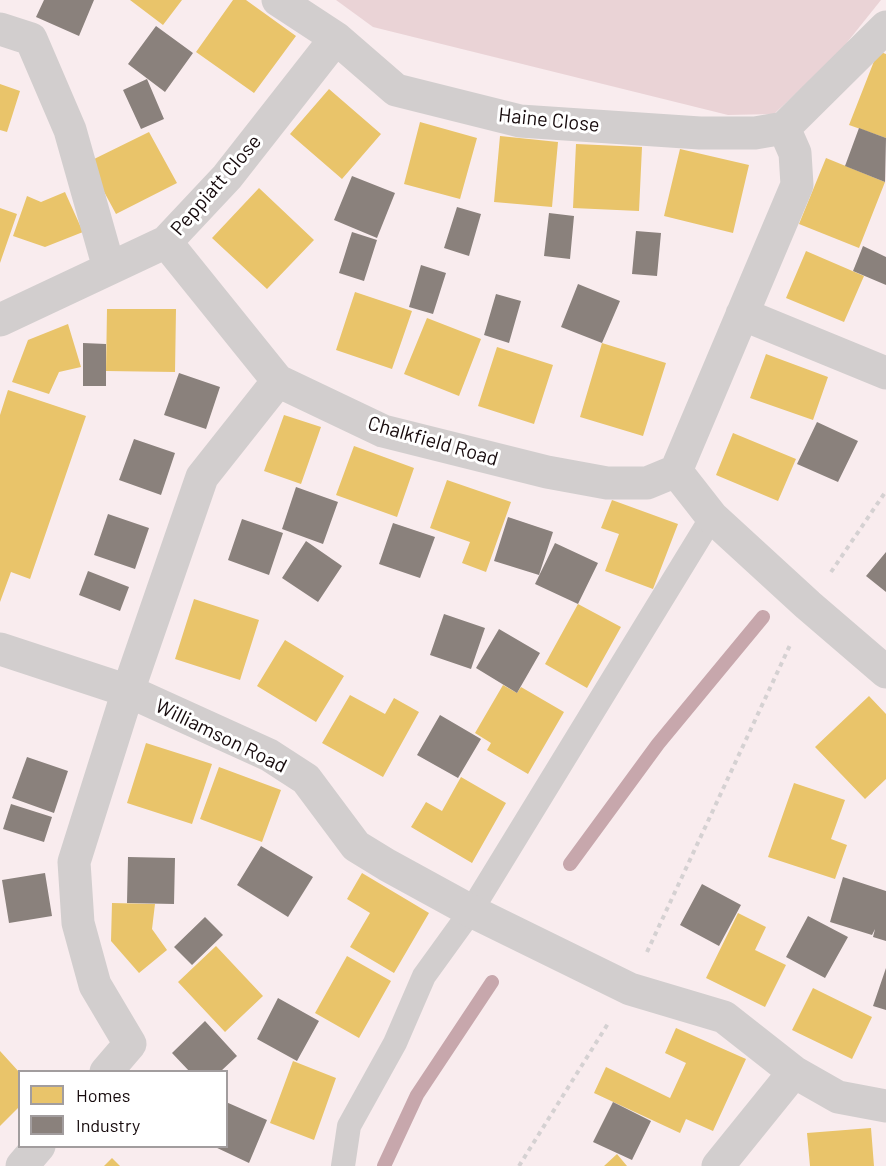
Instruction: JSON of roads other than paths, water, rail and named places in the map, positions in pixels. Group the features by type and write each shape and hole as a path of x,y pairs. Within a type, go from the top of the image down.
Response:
{"street":[{"path":"278,0 336,38"},
{"path":"886,27 784,128 795,153 796,185 676,471 712,517 808,605 886,672"},
{"path":"0,29 31,39 70,130 109,268"},
{"name":"Haine Close","path":"336,38 396,90 520,121 700,133 755,133 784,128"},
{"name":"Peppiatt Close","path":"0,320 166,242 227,177 336,38"},
{"name":"Chalkfield Road","path":"166,242 278,381 383,430 547,472 607,483 647,483 676,471"},
{"path":"742,314 886,373"},
{"path":"107,1070 130,1044 95,985 78,923 74,862 128,691 202,477 278,381"},
{"name":"Williamson Road","path":"0,649 128,691 269,755 306,780 356,846 471,911 630,989 724,1017 794,1072 838,1097 886,1106"},
{"path":"718,1166 794,1072"},
{"path":"22,1166 37,1148"}],"lane":[{"path":"343,1166 349,1126 395,1043 424,976 471,911 712,517"}],"waterway":[{"path":"570,864 658,744 763,617"},
{"path":"384,1166 417,1095 492,982"}]}
